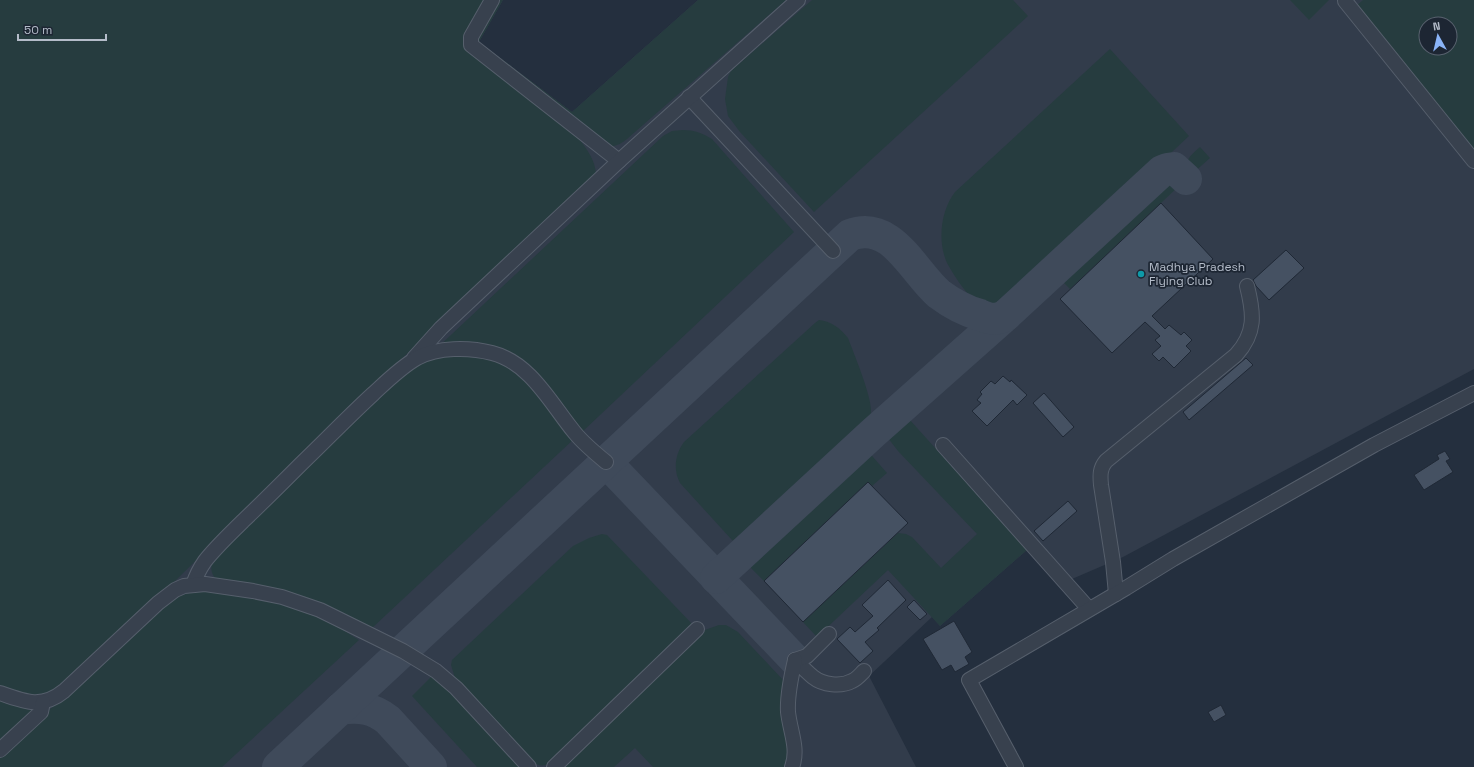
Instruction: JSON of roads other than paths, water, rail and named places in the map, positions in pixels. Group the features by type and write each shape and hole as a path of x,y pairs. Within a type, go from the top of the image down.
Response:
{"street":[{"path":"492,0 471,37 471,45 619,162"},
{"path":"410,363 441,328 689,97 798,0"},
{"path":"1345,1 1474,160"},
{"path":"689,97 833,251"},
{"path":"1116,594 1113,562 1100,477 1102,465 1236,355 1249,338 1251,328 1251,307 1246,286"},
{"path":"194,585 196,576 206,560 230,535 357,409 400,370 426,354 438,351 456,350 492,353 505,358 525,371 542,390 575,433 588,447 606,462"},
{"path":"1016,767 969,680 1116,594 1173,558 1370,447 1474,393"},
{"path":"943,445 1089,609"},
{"path":"0,693 25,701 43,702 57,697 167,595 175,590 205,584 288,599 320,610 403,651 447,678 529,767"},
{"path":"554,767 697,630"},
{"path":"795,660 807,656 829,634"},
{"path":"795,660 814,678 828,683 845,684 852,681 864,671"},
{"path":"792,767 795,753 789,721 788,705 789,689 795,660"},
{"path":"0,750 41,712 43,702"}],"place":[{"name":"Madhya Pradesh Flying Club","path":"1141,274"}]}
